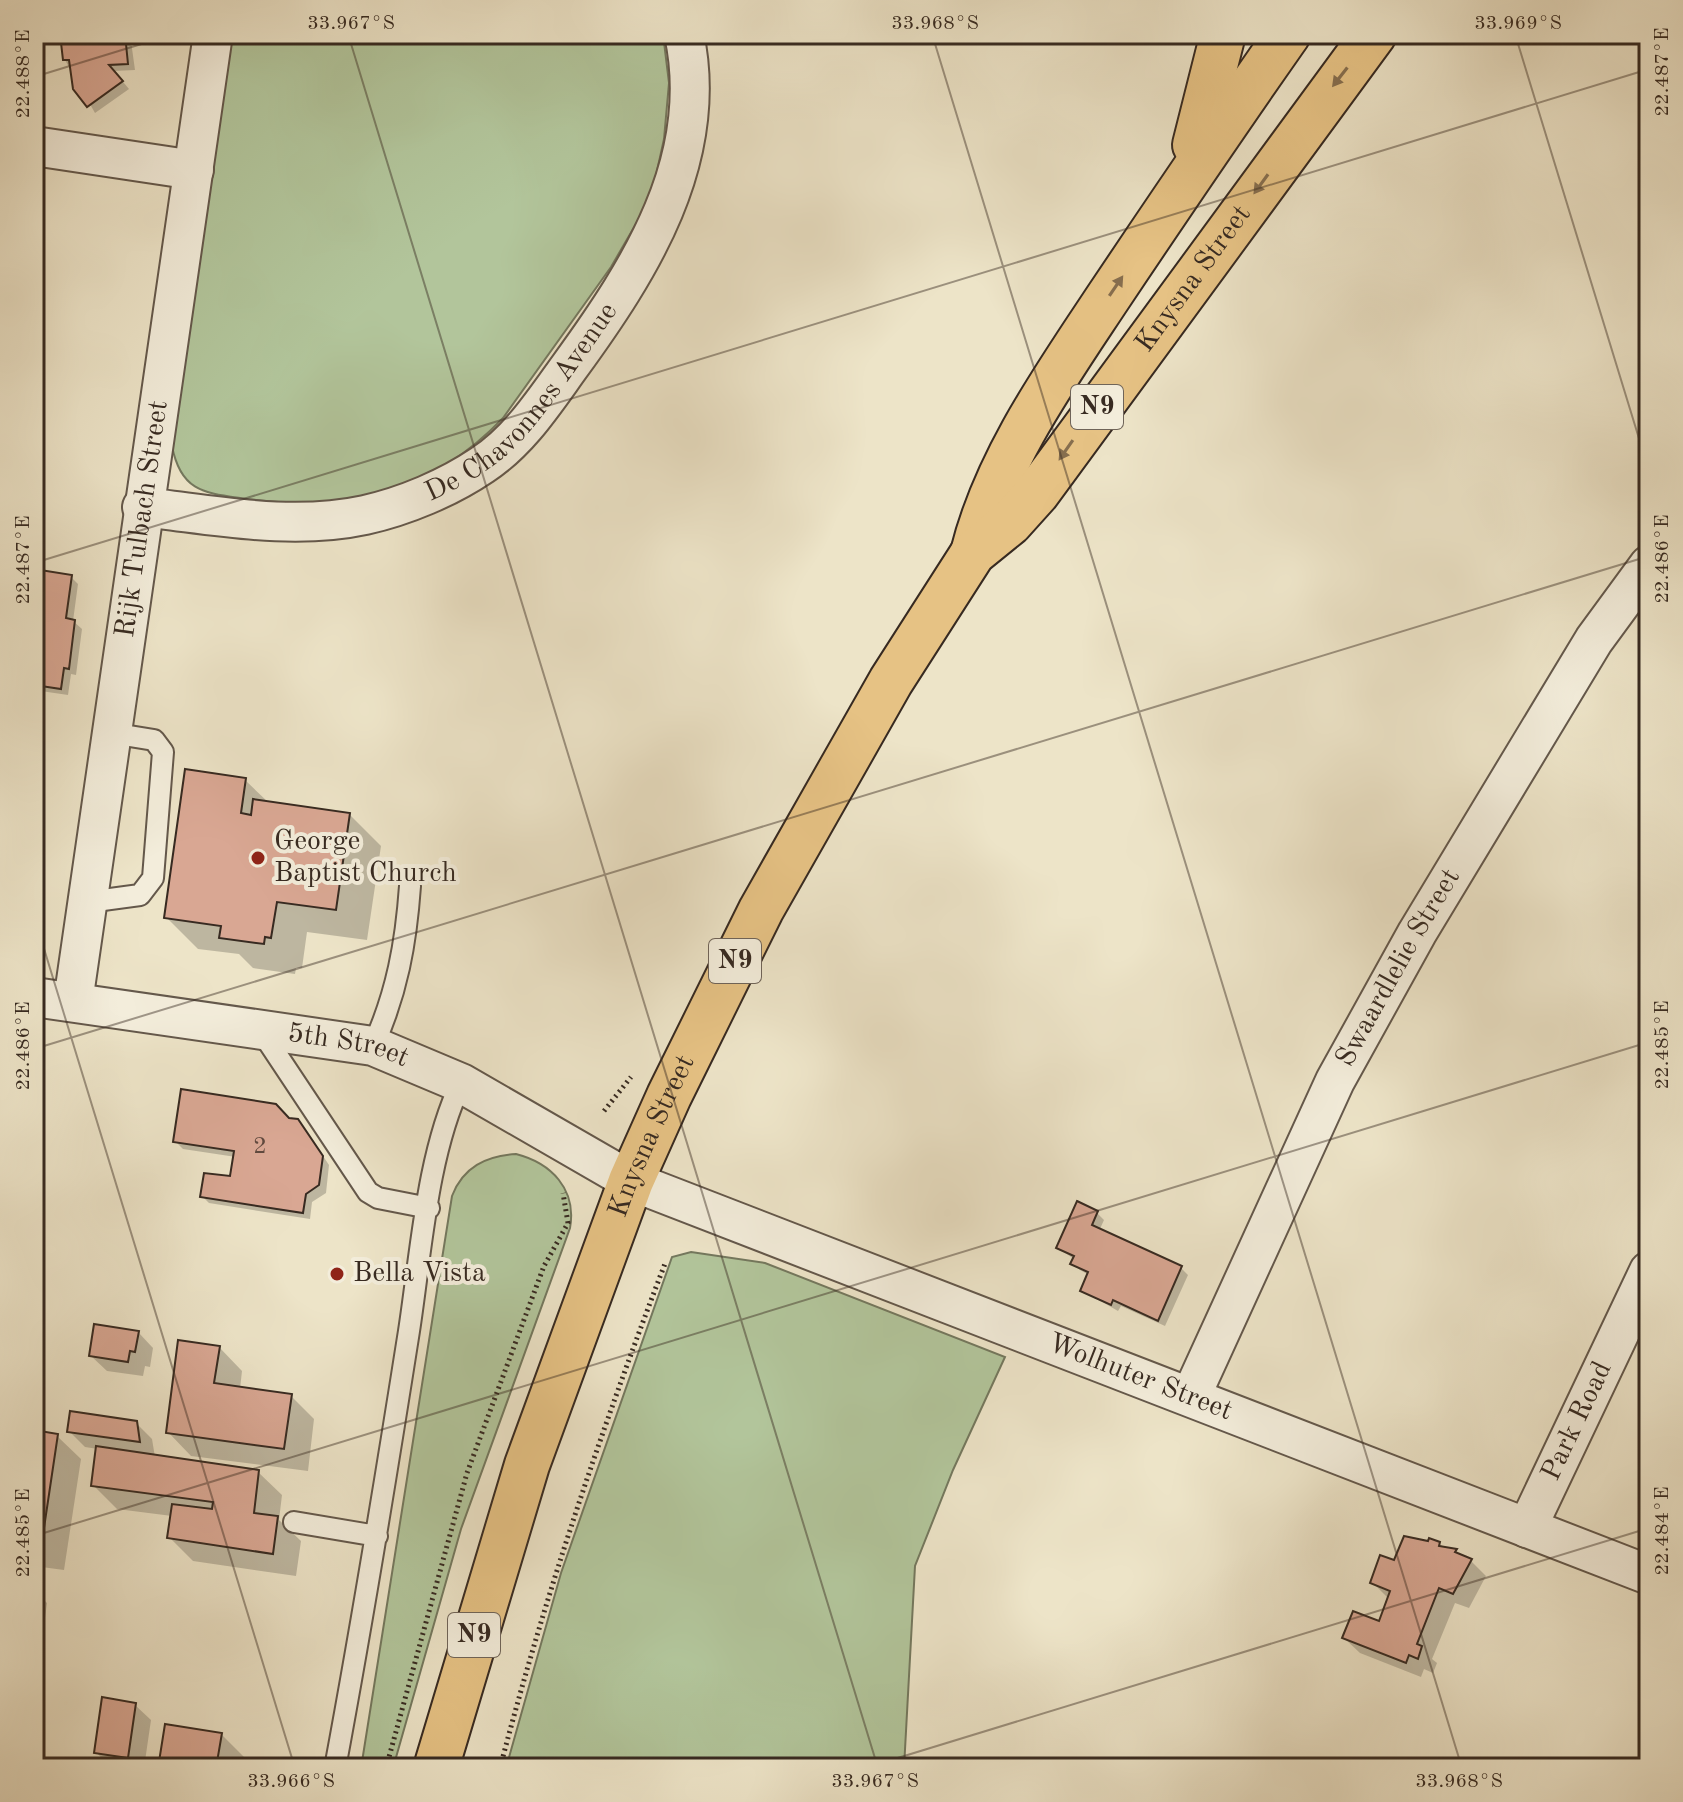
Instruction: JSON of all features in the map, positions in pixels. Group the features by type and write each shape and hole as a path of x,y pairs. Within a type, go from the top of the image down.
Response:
{"highway":[{"path":"1183,185 1207,108 1223,34"},
{"name":"Knysna Street","path":"973,553 983,511 1002,470 1072,351 1288,34"},
{"name":"Knysna Street","path":"436,1768 527,1465 631,1181 709,1012 790,855 885,691 973,553 1010,523 1037,493 1374,34"}],"street":[{"name":"Rijk Tulbach Street","path":"73,1002 142,507 213,34"},
{"name":"De Chavonnes Avenue","path":"142,507 291,523 343,518 367,514 431,493 483,465 527,424 608,314 650,243 668,205 686,131 691,67 684,34"},
{"path":"34,146 194,170"},
{"name":"Swaardlelie Street","path":"1191,1396 1335,1081 1417,933 1594,640 1649,565"},
{"name":"5th Street","path":"34,997 373,1046 461,1083 631,1181"},
{"name":"Wolhuter Street","path":"631,1181 1649,1575"},
{"name":"Park Road","path":"1527,1528 1649,1271"}],"lane":[{"path":"88,902 140,895 153,878 163,752 154,740 111,733"},
{"path":"373,1046 393,1002 406,942 410,886"},
{"path":"259,1028 368,1192 378,1198 429,1208"},
{"path":"335,1768 377,1536 429,1208 447,1112 461,1083"},
{"path":"294,1522 377,1536"}],"path":[{"path":"604,1111 631,1077"},
{"path":"386,1768 467,1473 544,1266 568,1223 563,1193"},
{"path":"500,1768 557,1565 608,1411 666,1261"}],"green space":[{"path":"230,34 663,34 669,83 664,139 651,198 611,267 503,418 476,444 447,464 386,492 319,502 284,502 219,495 189,482 176,462 172,446"},
{"path":"516,1154 540,1164 559,1180 569,1201 570,1228 461,1529 393,1768 361,1768 452,1196 469,1170 495,1157"},
{"path":"691,1252 765,1263 1005,1357 953,1470 915,1566 904,1768 506,1768 561,1573 672,1257"}],"building":[{"path":"60,34 125,34 128,64 109,65 123,81 87,107 73,89 69,60 63,60"},
{"path":"34,569 72,575 66,618 75,620 69,669 64,668 61,689 34,685"},
{"name":"George Baptist Church","path":"185,769 246,778 241,813 251,815 253,799 350,813 336,910 277,902 271,938 265,937 264,944 219,938 221,926 164,918"},
{"path":"181,1089 276,1104 289,1118 298,1119 323,1156 319,1185 306,1194 303,1213 200,1197 204,1173 230,1176 234,1151 173,1142"},
{"path":"1077,1201 1098,1211 1092,1225 1182,1266 1158,1321 1113,1300 1111,1305 1080,1291 1088,1272 1070,1264 1074,1256 1056,1248"},
{"path":"94,1324 139,1331 135,1352 130,1351 128,1362 89,1356"},
{"path":"178,1340 220,1346 214,1383 292,1394 284,1449 166,1433"},
{"path":"70,1411 137,1421 140,1442 67,1432"},
{"path":"34,1430 58,1434 41,1548 34,1547"},
{"path":"96,1446 259,1470 254,1513 278,1516 273,1554 167,1538 172,1504 212,1509 213,1502 91,1486"},
{"path":"1404,1536 1428,1541 1429,1538 1440,1542 1439,1546 1457,1549 1455,1552 1472,1559 1453,1594 1439,1588 1417,1644 1422,1646 1418,1659 1409,1655 1406,1663 1342,1638 1353,1611 1379,1621 1390,1591 1370,1583 1380,1555 1394,1560"},
{"path":"102,1697 136,1703 128,1758 94,1753"},
{"path":"165,1724 222,1733 216,1768 158,1768"}],"place":[{"name":"George Baptist Church","path":"258,858"},
{"name":"Bella Vista","path":"337,1274"}]}
